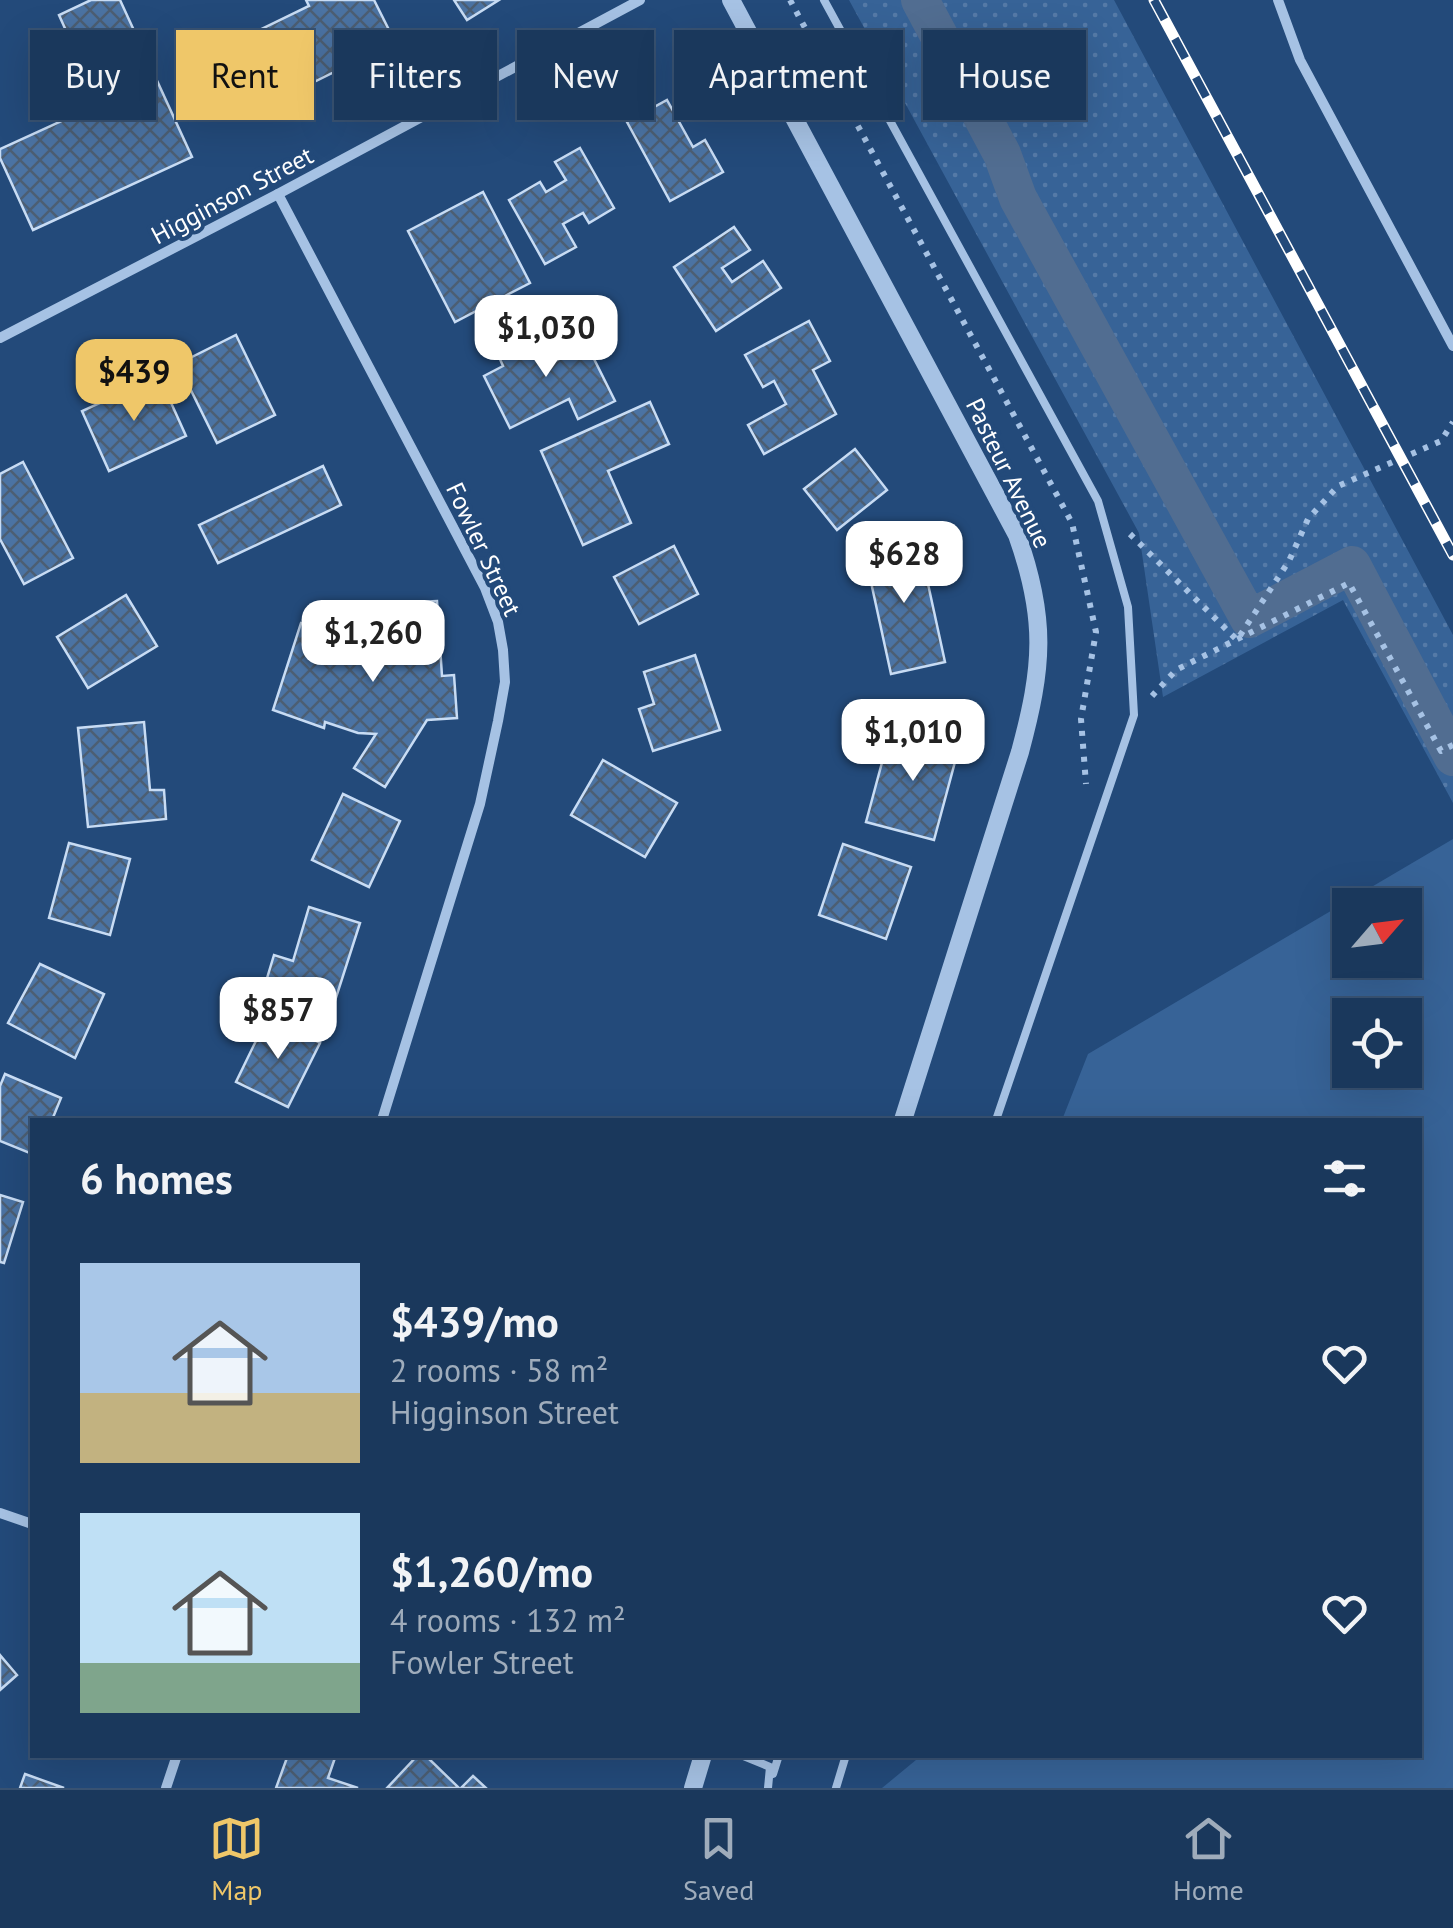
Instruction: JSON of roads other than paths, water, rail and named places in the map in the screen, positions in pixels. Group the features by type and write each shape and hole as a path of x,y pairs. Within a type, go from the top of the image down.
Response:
{"street":[{"name":"Higginson Street","path":"0,338 640,0"},
{"name":"Pasteur Avenue","path":"731,0 1017,536 1032,578 1040,627 1033,704 1020,752 904,1118"},
{"path":"1278,0 1300,60 1453,346"},
{"name":"Fowler Street","path":"278,194 486,588 503,650 505,682 480,804 383,1118"},
{"path":"0,1513 30,1523"},
{"path":"166,1788 176,1758"},
{"path":"692,1788 702,1758"}],"lane":[{"path":"824,0 1098,501 1128,607 1134,714 997,1118"},
{"path":"750,1758 768,1764 772,1770 770,1783"},
{"path":"770,1783 778,1758"},
{"path":"836,1788 845,1758"}],"waterway":[{"path":"920,0 1002,154 1018,198 1249,619 1352,565 1453,757"}],"railway":[{"path":"1154,0 1453,555"}]}
